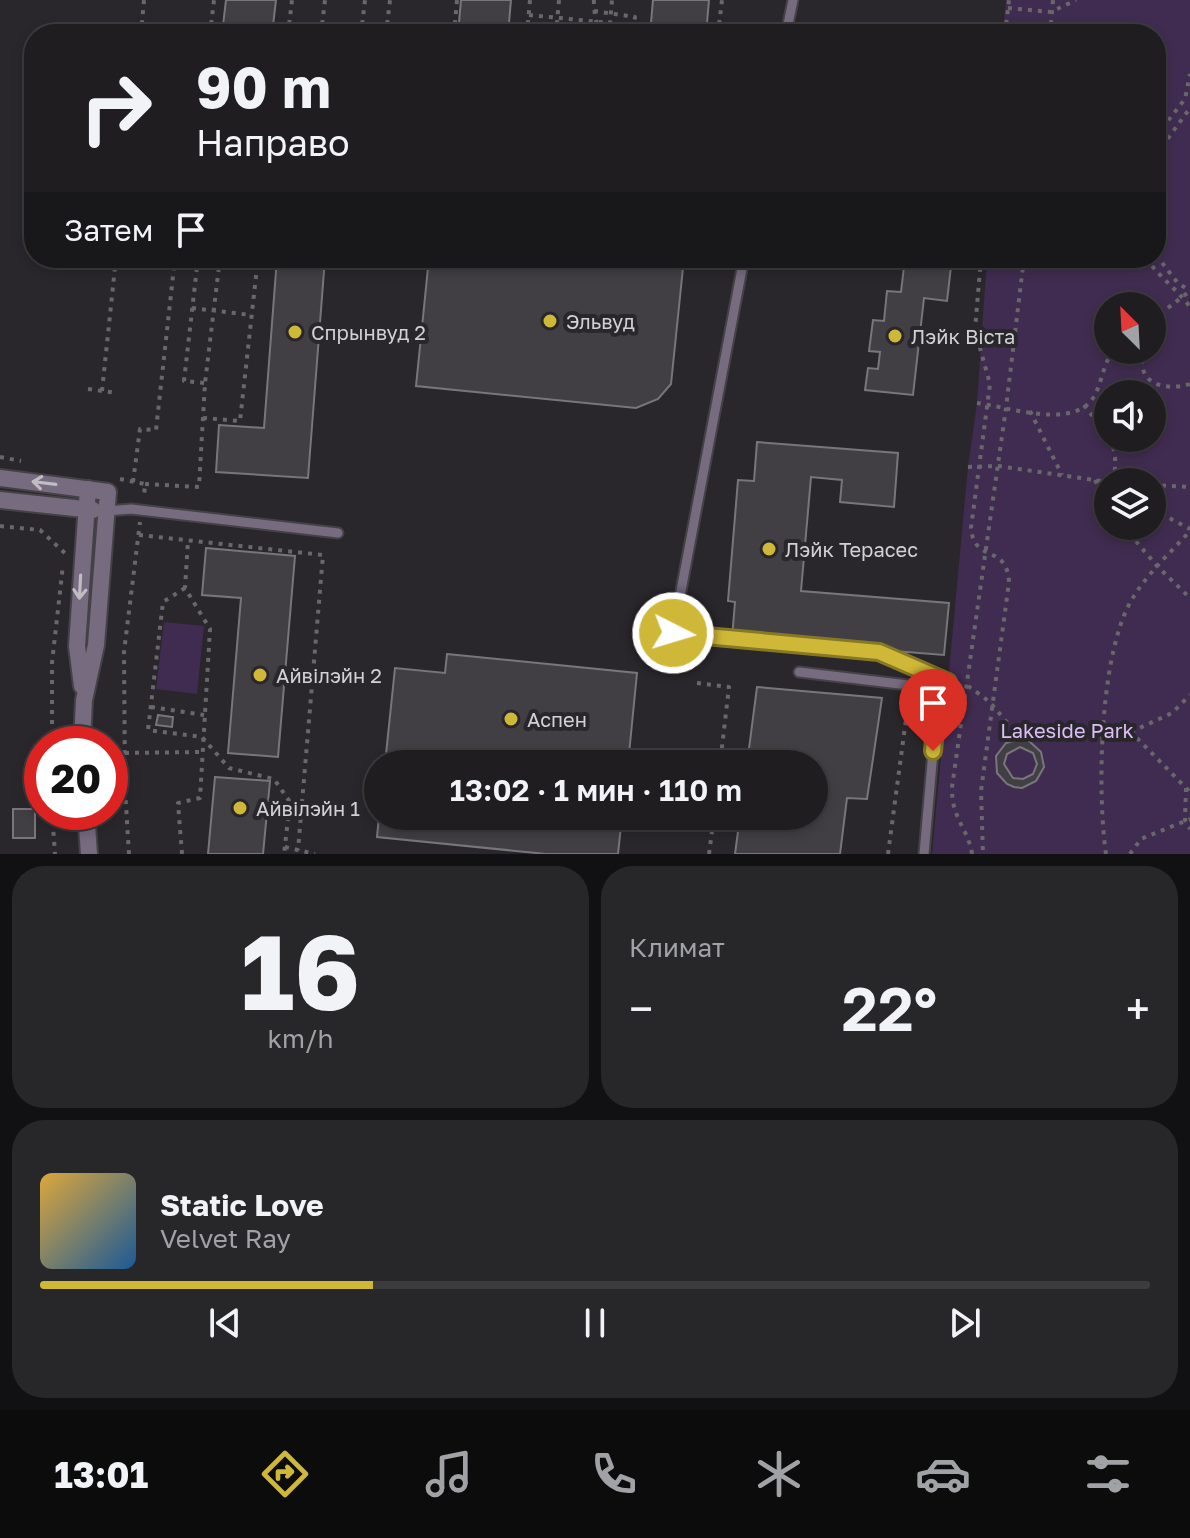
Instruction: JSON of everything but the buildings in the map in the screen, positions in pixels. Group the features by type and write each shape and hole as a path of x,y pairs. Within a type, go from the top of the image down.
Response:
{"street":[{"path":"0,478 108,492 96,645 84,700 83,726"},
{"path":"84,700 77,646 88,489"},
{"path":"0,500 107,511"},
{"path":"87,830 89,854"}],"lane":[{"path":"788,24 793,0"},
{"path":"742,268 673,633 879,652 948,682 938,695 924,854"},
{"path":"108,492 131,509"},
{"path":"107,511 131,509 338,533"},
{"path":"799,672 925,687 938,695"}],"path":[{"path":"142,24 144,0"},
{"path":"211,24 214,0"},
{"path":"289,24 292,0"},
{"path":"322,24 325,0"},
{"path":"362,24 365,0"},
{"path":"387,24 390,0"},
{"path":"455,24 457,0"},
{"path":"528,24 530,0"},
{"path":"557,24 559,0"},
{"path":"594,0 598,23"},
{"path":"529,15 610,23 612,0"},
{"path":"719,24 722,0"},
{"path":"1006,24 1009,0"},
{"path":"1050,24 1053,0"},
{"path":"1008,8 1051,12 1076,0"},
{"path":"594,11 635,17 634,24"},
{"path":"1166,125 1188,100 1190,74"},
{"path":"1166,141 1190,108"},
{"path":"102,391 115,268"},
{"path":"133,482 140,429 156,430 174,268"},
{"path":"197,268 184,381 205,383"},
{"path":"145,484 199,487 205,383 219,268"},
{"path":"203,418 240,421 257,268"},
{"path":"980,268 975,330 988,372 989,405 972,539 986,553 1004,561 1009,582 981,791 983,854"},
{"path":"972,854 970,842 955,817 951,800 1023,268"},
{"path":"1154,268 1190,307"},
{"path":"1166,268 1177,282 1190,291 1166,309"},
{"path":"192,308 251,315"},
{"path":"977,403 1058,416 1077,411 1091,401 1108,364"},
{"path":"1142,364 1144,373 1162,388 1174,389 1190,384"},
{"path":"88,389 117,393"},
{"path":"1084,405 1094,418"},
{"path":"1030,411 1062,475"},
{"path":"968,467 998,466 1094,480"},
{"path":"1166,486 1190,487"},
{"path":"1106,854 1102,828 1107,684 1114,647 1132,598 1190,530 1166,517"},
{"path":"0,526 40,530 64,555 52,663 52,726"},
{"path":"139,535 323,555 298,850"},
{"path":"1135,540 1190,598"},
{"path":"182,854 178,803 200,798 210,629 185,588 188,541"},
{"path":"185,588 163,602 148,730 202,737 229,768 274,779 290,802 284,854"},
{"path":"948,682 968,685 1011,726 1040,736 1104,739 1131,732 1172,713 1190,695"},
{"path":"697,683 729,687 722,750"},
{"path":"151,707 204,715"},
{"path":"888,854 906,719 936,725"},
{"path":"1131,732 1188,790 1190,829"},
{"path":"128,753 202,752"},
{"path":"1130,854 1141,839 1188,820"},
{"path":"53,830 55,854"},
{"path":"709,854 712,830"},
{"path":"285,847 315,854"}],"green space":[{"name":"Lakeside Park","path":"1006,0 1190,0 1190,854 932,854 968,467 977,403 986,268 1166,268 1166,24 1004,24"},
{"path":"164,622 204,626 197,694 156,689"}],"place":[{"name":"Эльвуд","path":"550,321"},
{"name":"Спрынвуд 2","path":"295,332"},
{"name":"Лэйк Вiста","path":"895,336"},
{"name":"Лэйк Терасес","path":"769,549"},
{"name":"Айвілэйн 2","path":"260,675"},
{"name":"Аспен","path":"511,719"},
{"name":"Айвілэйн 1","path":"240,808"}],"route":[{"path":"673,633 879,652 948,682 938,695 933,751"}]}
